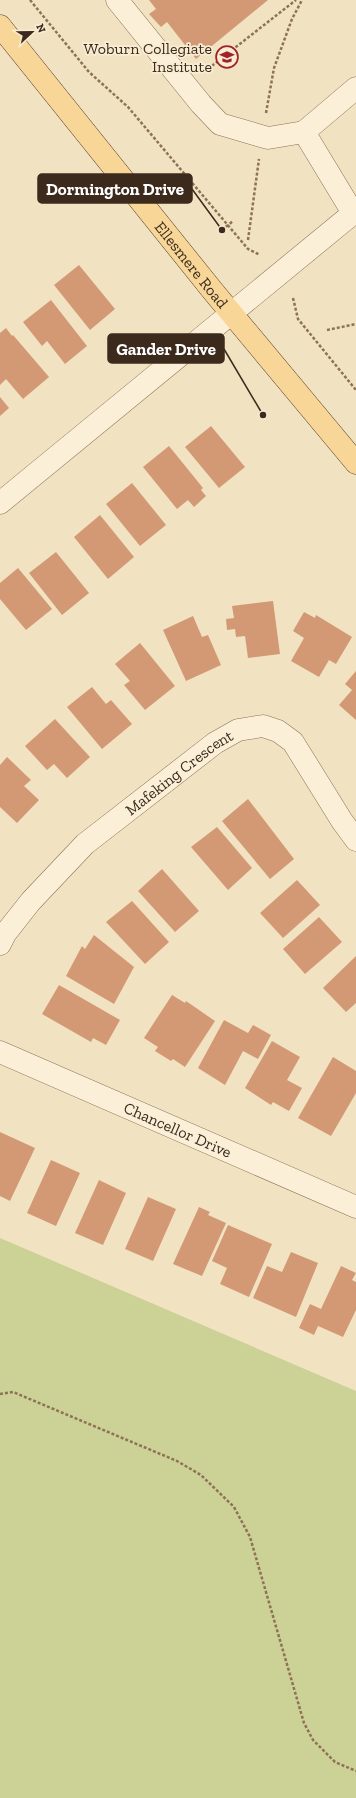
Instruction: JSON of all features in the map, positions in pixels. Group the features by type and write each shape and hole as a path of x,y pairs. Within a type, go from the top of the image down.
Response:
{"main road":[{"name":"Ellesmere Road","path":"0,26 232,314 356,463"}],"street":[{"path":"117,0 186,86 220,124 268,138 304,132 356,88"},
{"path":"0,503 355,212 304,132"},
{"name":"Mafeking Crescent","path":"0,944 5,934 31,901 85,844 215,743 238,730 263,726 278,731 293,742 356,840"},
{"name":"Chancellor Drive","path":"0,1052 356,1207"}],"path":[{"path":"30,0 89,72 128,107 248,249 260,255"},
{"path":"186,86 296,0"},
{"path":"222,230 233,222"},
{"path":"293,298 298,319 356,390"},
{"path":"327,330 356,324"},
{"path":"0,1394 13,1392 177,1461 201,1475 234,1507 250,1538 304,1723 313,1740 335,1762 356,1771"}],"green space":[{"path":"0,1238 356,1391 356,1798 0,1798"}],"building":[{"path":"149,0 268,0 196,59 167,22 161,27 149,14 156,9"},
{"path":"79,265 115,309 90,330 54,285"},
{"path":"51,300 87,346 65,364 47,341 42,346 23,322"},
{"path":"6,328 49,377 23,399 6,379 0,385 0,333"},
{"path":"0,397 9,408 0,416"},
{"path":"211,426 245,467 219,488 185,447"},
{"path":"169,446 203,488 201,490 206,496 194,507 188,500 177,509 143,467"},
{"path":"132,483 166,525 140,546 106,504"},
{"path":"100,515 134,557 108,579 74,537"},
{"path":"56,552 89,593 62,615 29,573"},
{"path":"18,568 52,609 26,630 0,599 0,583"},
{"path":"273,601 280,654 248,658 245,636 236,637 235,629 227,630 226,619 234,618 232,606"},
{"path":"304,612 315,618 316,615 352,637 336,664 329,660 319,677 291,661 304,638 293,631"},
{"path":"193,616 202,637 208,635 221,665 186,681 163,630"},
{"path":"140,643 175,686 145,710 124,685 130,681 115,664"},
{"path":"356,671 356,720 339,705 352,690 345,684"},
{"path":"92,687 106,704 111,700 132,724 102,749 67,707"},
{"path":"55,719 90,757 67,778 54,764 47,770 25,746"},
{"path":"7,757 31,780 24,786 39,800 17,823 0,807 0,765"},
{"path":"248,799 294,859 270,879 222,821"},
{"path":"217,827 252,868 228,890 191,847"},
{"path":"162,869 199,911 175,932 138,891"},
{"path":"297,880 320,905 283,938 260,913"},
{"path":"132,901 169,942 145,964 106,922"},
{"path":"319,917 342,942 305,974 283,949"},
{"path":"94,935 134,967 114,1004 66,976 82,946 85,949"},
{"path":"356,956 356,1003 346,1012 323,988"},
{"path":"59,985 120,1020 106,1045 93,1038 91,1042 42,1014"},
{"path":"172,995 185,1003 186,1001 215,1021 185,1067 173,1059 171,1061 155,1051 158,1047 144,1038"},
{"path":"224,1020 248,1033 253,1025 271,1035 258,1059 243,1051 225,1085 198,1068"},
{"path":"272,1041 300,1057 287,1080 302,1088 289,1111 273,1102 271,1105 245,1088"},
{"path":"333,1057 356,1071 356,1093 331,1136 298,1118"},
{"path":"0,1132 35,1148 10,1201 0,1196"},
{"path":"51,1160 80,1173 56,1226 27,1213"},
{"path":"99,1180 126,1193 103,1245 75,1233"},
{"path":"148,1197 176,1209 153,1261 125,1249"},
{"path":"199,1207 210,1212 208,1215 226,1223 202,1276 173,1264"},
{"path":"228,1225 272,1244 249,1297 220,1284 227,1268 212,1261"},
{"path":"291,1252 318,1263 296,1317 253,1298 267,1266 282,1272"},
{"path":"341,1266 356,1273 352,1280 356,1282 356,1310 343,1337 318,1326 314,1335 299,1328 310,1304 321,1309"}],"place":[{"name":"Woburn Collegiate Institute","path":"227,57"},
{"name":"Dormington Drive","path":"222,230"},
{"name":"Gander Drive","path":"263,415"}]}
